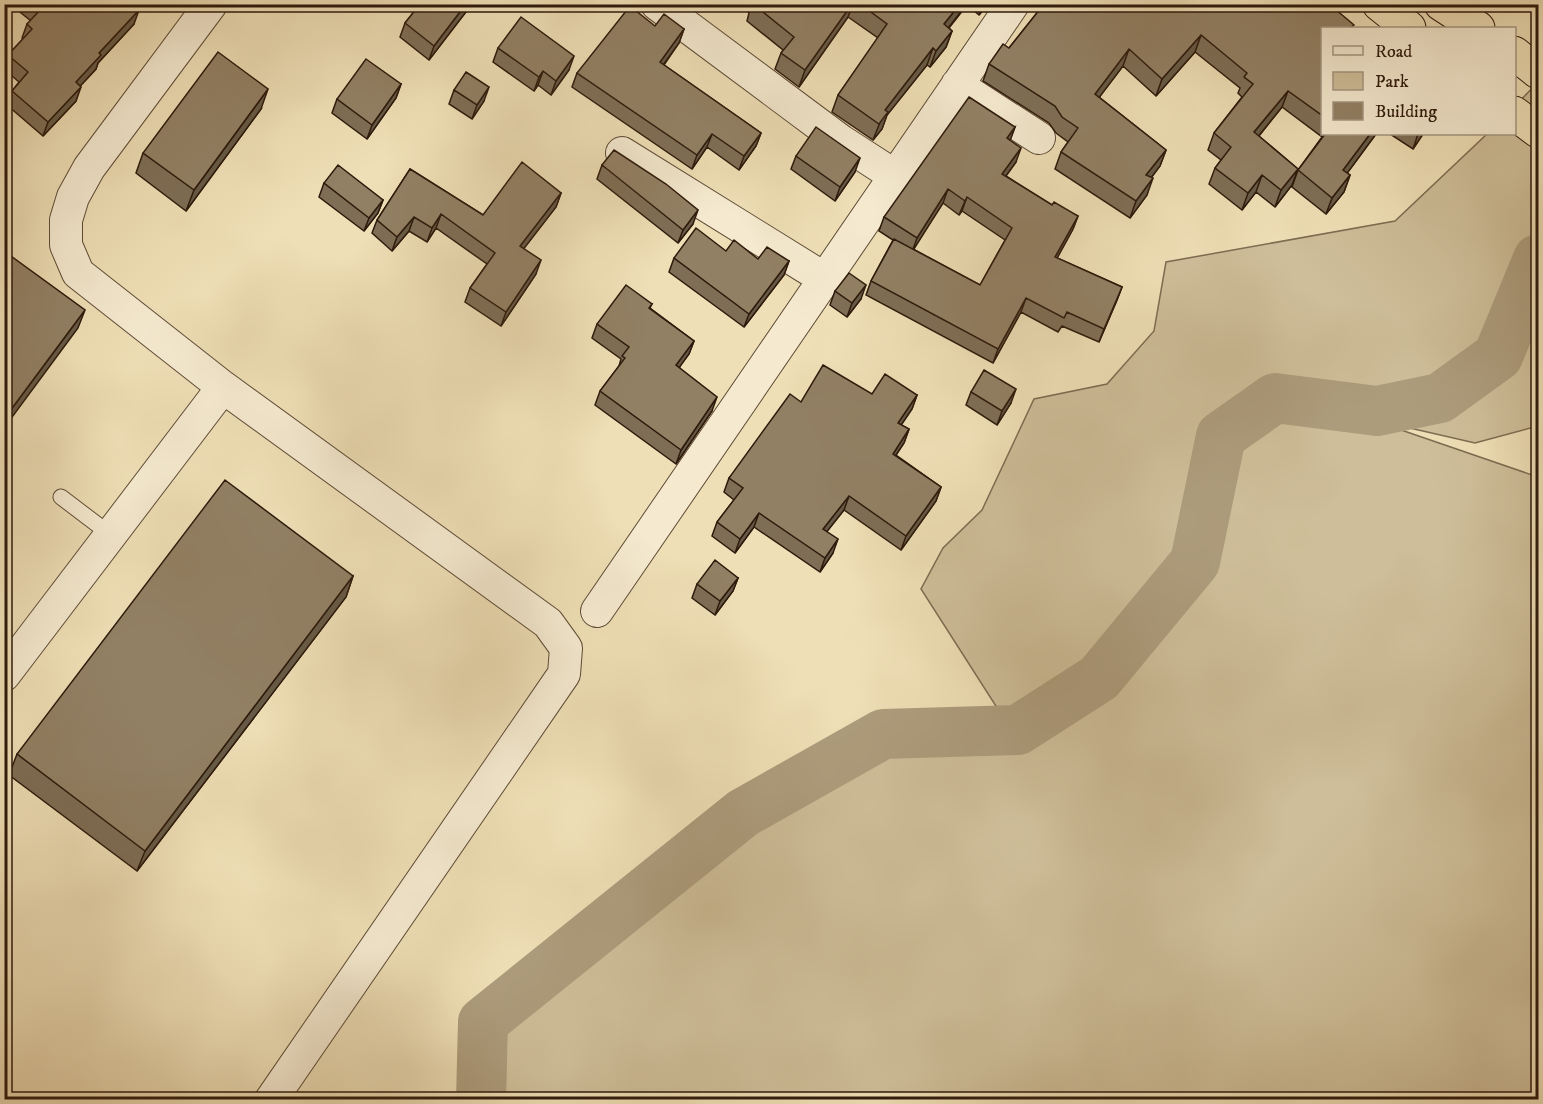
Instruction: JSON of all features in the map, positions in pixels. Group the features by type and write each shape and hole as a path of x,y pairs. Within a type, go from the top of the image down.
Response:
{"highway":[{"path":"1379,4 1408,27"},
{"path":"1441,4 1476,27"},
{"path":"1516,54 1539,72"},
{"path":"1516,114 1539,131"}],"street":[{"path":"211,4 89,168 73,197 66,220 66,245 78,273 223,387 548,623 566,648 564,674 271,1100"},
{"path":"657,4 842,141 895,176"},
{"path":"597,610 1013,4"},
{"path":"957,85 1039,138"},
{"path":"622,153 825,279"},
{"path":"4,675 223,387"}],"lane":[{"path":"61,497 111,535"}],"green space":[{"path":"1538,82 1538,426 1475,443 1375,420 1278,410 1273,414 1278,411 1375,421 1538,477 1538,1099 498,1099 494,1096 492,1029 752,820 888,747 1017,741 1102,687 1207,563 1232,445 1205,563 1099,688 1017,739 921,589 943,548 982,510 1034,399 1107,384 1154,331 1166,262 1395,221 1486,135 1516,135 1516,105"}],"building":[{"path":"33,4 133,4 139,10 99,53 101,55 76,82 81,87 48,122 12,91 28,72 8,55 32,29 27,24 40,10"},
{"path":"420,4 466,4 434,46 405,23"},
{"path":"753,4 852,4 805,70 781,53 794,37"},
{"path":"860,4 960,4 944,24 952,31 936,51 933,48 885,110 888,112 879,124 838,95 887,24"},
{"path":"1044,4 1329,4 1354,25 1351,27 1321,27 1321,115 1288,91 1254,132 1298,169 1281,190 1262,175 1248,193 1215,168 1231,147 1214,133 1253,84 1244,77 1247,73 1201,35 1162,79 1129,49 1095,94 1166,150 1146,175 1153,178 1136,201 1061,152 1078,128 1062,117 1055,106 989,64 1003,44 1009,48"},
{"path":"630,6 655,26 664,14 684,29 660,62 761,133 744,156 712,134 697,155 577,73"},
{"path":"521,17 574,56 556,81 543,71 539,77 498,48"},
{"path":"218,52 268,89 194,190 143,153"},
{"path":"366,59 401,84 372,125 337,99"},
{"path":"466,72 489,87 477,105 454,90"},
{"path":"969,97 1015,127 1007,138 1021,148 1002,174 1052,205 1054,202 1078,216 1055,257 1122,287 1104,329 1067,312 1064,318 1026,298 998,349 871,281 894,239 980,285 1012,228 967,197 965,201 948,189 917,238 884,217"},
{"path":"816,127 860,158 840,187 796,156"},
{"path":"1324,135 1369,135 1343,170 1350,175 1332,198 1298,170"},
{"path":"614,150 666,184 698,210 683,230 602,165"},
{"path":"522,162 561,193 520,246 541,260 506,312 470,288 495,253 441,214 432,228 414,217 397,237 377,220 410,169 483,215"},
{"path":"338,165 383,200 369,218 324,183"},
{"path":"696,228 726,251 734,240 758,259 767,247 789,261 749,314 674,258"},
{"path":"4,251 85,310 4,419"},
{"path":"849,273 866,285 852,303 835,291"},
{"path":"626,285 652,304 649,308 694,341 676,365 717,397 681,450 600,391 625,358 622,356 629,347 597,324"},
{"path":"823,365 872,394 885,374 917,395 898,423 909,429 893,454 941,487 906,536 849,496 823,529 838,539 825,558 759,513 740,539 717,522 743,488 729,478 790,394 801,402"},
{"path":"984,370 1016,389 1002,411 971,392"},
{"path":"225,480 353,576 145,851 17,754"},
{"path":"715,560 738,578 720,601 697,584"}],"waterway":[{"path":"481,1100 483,1022 743,813 883,734 1018,730 1099,678 1195,562 1221,436 1275,398 1377,411 1440,398 1498,356 1538,259"}]}
